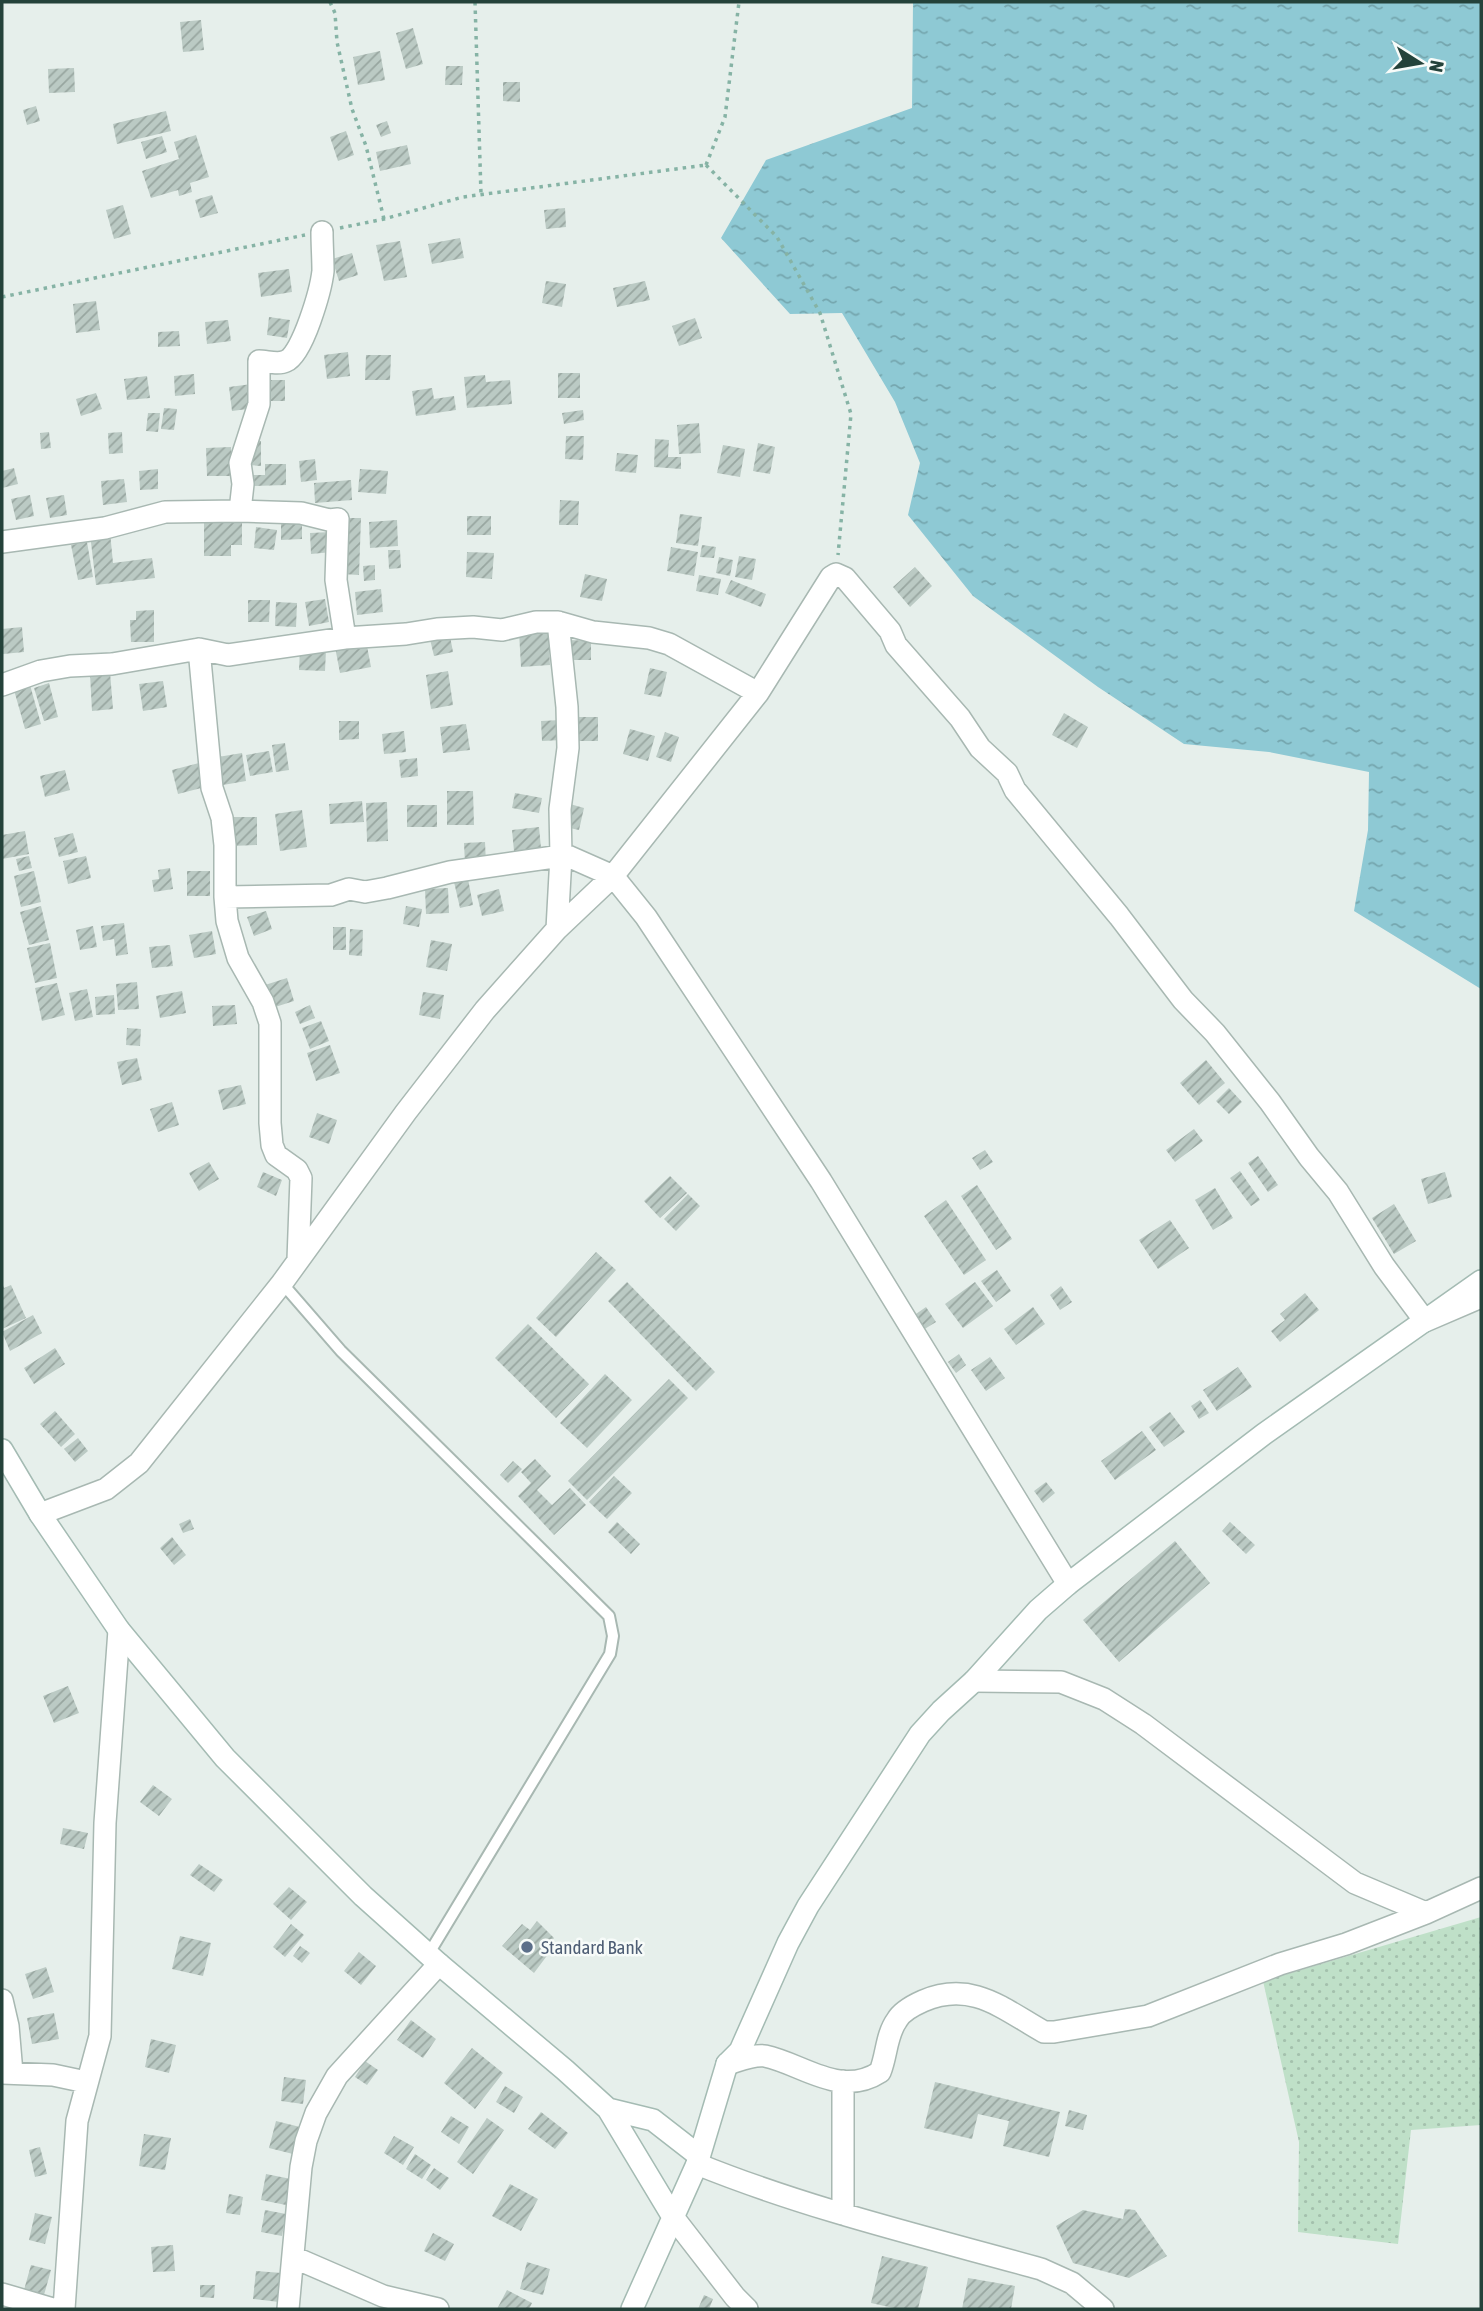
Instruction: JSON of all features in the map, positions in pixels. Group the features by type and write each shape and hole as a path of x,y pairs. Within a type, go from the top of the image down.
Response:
{"street":[{"path":"240,511 243,484 240,463 259,404 259,361 288,361 295,353 321,284 322,232"},
{"path":"2,542 105,528 165,512 301,513 329,520 338,519 336,580 345,638"},
{"path":"40,1514 106,1489 139,1464 282,1283 406,1112 485,1010 557,929 613,876 758,693 831,577 836,574 845,578 890,631 896,645 960,718 980,748 1007,773 1015,790 1119,916 1183,1000 1215,1033 1248,1074 1338,1192 1384,1266 1425,1321"},
{"path":"3,678 70,666 112,664 199,649 228,655 345,638 461,628 502,630 536,622 558,622 593,632 649,638 669,644 758,693"},
{"path":"557,929 561,856 559,809 568,748 567,708 558,622"},
{"path":"199,649 212,788 222,818 225,845 227,921 238,958 263,1002 270,1023 272,1145 276,1155 300,1173 298,1260"},
{"path":"225,897 331,895 349,890 365,892 450,872 561,856 570,857 613,876 646,917 821,1181 1068,1584"},
{"path":"632,2309 697,2159 727,2064 740,2051 788,1943 839,1856 920,1734 974,1681 1038,1610 1068,1584 1264,1434 1481,1282"},
{"path":"1425,1321 1481,1297"},
{"path":"2,1450 40,1514 119,1630 225,1758 363,1896 608,2109 673,2217 747,2309"},
{"path":"64,2309 77,2120 100,2036 105,1823 119,1630"},
{"path":"974,1681 1061,1682 1104,1699 1143,1724 1355,1883 1426,1913"},
{"path":"727,2064 762,2055 827,2080 859,2081 880,2071 889,2035 898,2018 913,2005 934,1996 961,1992 980,1997 1044,2032 1148,2017 1280,1964 1346,1944 1481,1888"},
{"path":"288,2309 301,2167 316,2113 337,2076 433,1959"},
{"path":"2,2000 8,2026 7,2073 53,2075 86,2082"},
{"path":"842,2081 843,2214"},
{"path":"608,2109 653,2120 697,2159 747,2184 843,2214 1041,2269 1072,2283 1103,2309"},
{"path":"293,2257 383,2297 438,2309"},
{"path":"2,2294 53,2309"}],"lane":[{"path":"282,1283 341,1351 609,1616 613,1636 610,1654 433,1959"}],"path":[{"path":"330,2 335,13 337,42 352,108 366,146 384,219"},
{"path":"475,2 481,194"},
{"path":"706,165 724,117 739,2"},
{"path":"2,297 384,219 463,197 706,165"},
{"path":"706,165 777,237 820,313 851,414 836,574"}],"green space":[{"path":"1481,1917 1481,2125 1411,2130 1398,2244 1298,2232 1299,2142 1263,1981"}],"water":[{"path":"913,2 1481,2 1481,989 1354,911 1368,830 1369,772 1269,752 1184,744 1098,687 973,596 908,515 920,463 895,402 842,313 790,314 721,238 766,160 912,108"}],"building":[{"path":"201,20 204,50 183,52 180,22"},
{"path":"413,28 423,64 406,69 396,33"},
{"path":"380,51 385,80 358,85 353,57"},
{"path":"446,66 463,66 462,85 445,85"},
{"path":"74,68 75,92 49,93 48,69"},
{"path":"503,82 520,82 520,102 503,101"},
{"path":"36,106 40,121 27,125 23,110"},
{"path":"166,111 171,131 117,144 113,124"},
{"path":"387,121 391,133 381,137 376,125"},
{"path":"346,131 354,155 338,161 330,137"},
{"path":"196,135 209,177 190,183 192,192 179,196 178,190 151,198 142,171 179,159 174,142"},
{"path":"162,136 167,152 146,159 141,142"},
{"path":"407,145 411,164 380,171 376,152"},
{"path":"212,195 218,213 200,218 195,200"},
{"path":"123,205 131,234 114,239 106,210"},
{"path":"565,208 566,227 546,229 544,210"},
{"path":"460,238 464,258 432,264 428,244"},
{"path":"400,241 407,277 384,281 376,245"},
{"path":"352,253 358,275 339,281 332,259"},
{"path":"289,269 292,292 261,297 258,273"},
{"path":"546,281 566,284 562,307 542,303"},
{"path":"645,281 650,300 617,307 613,288"},
{"path":"96,301 100,330 76,333 73,304"},
{"path":"269,317 290,320 287,338 267,335"},
{"path":"695,318 702,338 679,346 672,326"},
{"path":"228,320 231,341 207,344 205,322"},
{"path":"179,331 180,346 158,347 158,332"},
{"path":"348,352 350,376 327,379 324,355"},
{"path":"366,355 391,355 390,380 365,380"},
{"path":"558,373 580,373 580,398 558,398"},
{"path":"194,374 195,394 175,396 174,376"},
{"path":"485,375 486,382 510,380 512,404 467,408 464,377"},
{"path":"147,376 150,398 127,400 124,379"},
{"path":"263,380 285,380 285,401 264,401"},
{"path":"252,384 255,408 232,411 229,387"},
{"path":"432,388 434,399 454,396 456,410 416,416 412,391"},
{"path":"96,393 102,409 81,416 76,399"},
{"path":"164,408 177,409 174,430 161,429"},
{"path":"583,410 584,420 564,424 562,413"},
{"path":"148,413 160,413 158,432 146,431"},
{"path":"699,423 701,453 679,454 677,425"},
{"path":"49,432 51,448 41,449 40,433"},
{"path":"122,432 123,453 109,454 108,433"},
{"path":"566,436 584,436 583,460 565,459"},
{"path":"655,439 669,440 668,457 681,457 681,469 654,467"},
{"path":"249,441 261,441 261,466 249,465"},
{"path":"758,443 775,447 770,474 753,471"},
{"path":"723,445 745,449 740,477 717,473"},
{"path":"231,447 232,476 207,476 206,448"},
{"path":"617,453 638,455 636,473 615,471"},
{"path":"315,459 317,480 301,482 299,461"},
{"path":"265,464 286,464 286,485 253,486 253,475 265,475"},
{"path":"14,468 18,484 2,488 2,471"},
{"path":"158,469 158,489 140,490 139,471"},
{"path":"360,469 388,471 386,494 358,492"},
{"path":"124,479 127,502 103,505 101,481"},
{"path":"351,480 352,500 315,503 314,483"},
{"path":"30,495 34,516 16,520 11,499"},
{"path":"64,495 67,515 50,518 46,498"},
{"path":"560,500 579,501 578,525 559,525"},
{"path":"204,514 242,514 242,545 231,545 231,556 204,556"},
{"path":"680,514 702,517 698,546 676,543"},
{"path":"467,516 491,516 491,535 467,535"},
{"path":"344,518 361,518 359,575 342,574"},
{"path":"281,519 302,519 302,539 281,540"},
{"path":"397,520 398,546 370,548 369,522"},
{"path":"256,527 277,530 274,550 254,548"},
{"path":"110,532 113,563 152,558 155,578 96,585 90,534"},
{"path":"331,532 332,552 311,554 310,533"},
{"path":"87,542 93,577 78,580 71,545"},
{"path":"702,545 716,547 714,558 700,557"},
{"path":"671,547 698,552 694,576 667,571"},
{"path":"388,550 400,550 401,568 389,569"},
{"path":"467,552 494,553 492,579 466,577"},
{"path":"739,556 756,559 752,580 735,577"},
{"path":"719,557 733,560 730,576 716,573"},
{"path":"375,565 375,580 364,581 363,566"},
{"path":"915,567 932,586 910,607 893,587"},
{"path":"585,574 607,579 602,601 580,597"},
{"path":"699,575 721,579 718,595 696,591"},
{"path":"731,580 766,594 761,607 725,593"},
{"path":"381,589 383,612 357,615 355,592"},
{"path":"325,599 329,622 309,626 305,602"},
{"path":"248,600 270,600 269,622 248,622"},
{"path":"276,602 297,603 296,627 275,626"},
{"path":"154,610 154,642 131,642 130,620 136,620 136,611"},
{"path":"22,627 24,652 3,654 2,629"},
{"path":"548,630 550,665 521,667 519,632"},
{"path":"449,631 453,652 434,656 429,635"},
{"path":"570,640 591,641 591,660 570,660"},
{"path":"366,641 371,667 340,673 335,647"},
{"path":"300,649 326,650 325,671 299,670"},
{"path":"650,668 667,672 661,697 644,694"},
{"path":"448,671 453,705 431,709 426,675"},
{"path":"110,672 113,709 92,711 90,674"},
{"path":"163,681 167,707 143,711 139,684"},
{"path":"49,683 58,717 44,721 34,688"},
{"path":"30,685 41,724 25,729 14,690"},
{"path":"1064,713 1088,727 1077,748 1052,735"},
{"path":"577,717 598,717 598,741 577,741"},
{"path":"561,720 563,740 542,741 541,721"},
{"path":"339,721 359,721 359,739 339,740"},
{"path":"466,724 470,750 443,753 440,727"},
{"path":"630,729 655,736 648,761 623,754"},
{"path":"404,731 406,752 384,754 382,734"},
{"path":"665,732 679,737 671,762 656,757"},
{"path":"285,743 289,770 276,772 272,745"},
{"path":"269,751 273,772 250,776 246,755"},
{"path":"242,753 246,781 223,785 218,757"},
{"path":"417,758 418,776 401,778 399,760"},
{"path":"199,763 205,787 178,794 172,770"},
{"path":"65,770 70,790 45,797 40,776"},
{"path":"447,791 473,791 474,825 447,825"},
{"path":"515,793 542,798 539,813 512,808"},
{"path":"362,801 364,822 330,824 329,804"},
{"path":"387,802 388,841 367,842 366,803"},
{"path":"570,804 584,808 579,830 565,827"},
{"path":"407,805 437,805 437,827 407,827"},
{"path":"302,810 307,847 280,851 275,814"},
{"path":"232,817 257,817 257,845 232,846"},
{"path":"539,827 541,848 514,851 512,830"},
{"path":"25,831 29,854 2,859 2,835"},
{"path":"73,833 78,852 59,857 54,838"},
{"path":"485,842 486,863 465,864 464,843"},
{"path":"29,856 32,868 19,871 16,859"},
{"path":"86,856 91,878 68,884 63,861"},
{"path":"170,868 173,889 154,892 152,880 159,879 158,870"},
{"path":"34,871 41,902 21,907 14,876"},
{"path":"187,871 210,871 210,896 187,896"},
{"path":"468,879 473,905 460,908 454,882"},
{"path":"448,888 449,913 426,914 425,889"},
{"path":"499,889 504,911 482,916 477,895"},
{"path":"41,906 49,940 29,945 20,912"},
{"path":"406,906 422,909 419,927 403,924"},
{"path":"266,911 272,929 254,936 247,917"},
{"path":"124,923 128,954 116,956 114,939 103,941 101,926"},
{"path":"93,926 97,947 80,950 76,930"},
{"path":"333,927 346,927 346,950 333,950"},
{"path":"350,929 363,930 362,956 349,955"},
{"path":"212,931 216,954 194,958 189,935"},
{"path":"431,940 452,944 447,971 426,967"},
{"path":"50,943 57,978 35,983 27,948"},
{"path":"170,945 173,966 152,968 149,947"},
{"path":"287,978 294,1001 272,1008 265,985"},
{"path":"137,982 139,1009 118,1010 116,984"},
{"path":"57,983 65,1015 42,1021 35,988"},
{"path":"87,989 93,1017 75,1021 69,993"},
{"path":"182,991 186,1013 160,1018 156,996"},
{"path":"423,992 444,995 440,1019 419,1015"},
{"path":"114,995 115,1014 96,1015 95,997"},
{"path":"235,1005 237,1024 213,1026 212,1006"},
{"path":"310,1005 315,1018 300,1024 295,1012"},
{"path":"321,1021 329,1041 310,1049 302,1028"},
{"path":"127,1028 141,1029 140,1046 126,1045"},
{"path":"330,1045 340,1073 316,1081 307,1053"},
{"path":"137,1058 142,1080 122,1085 117,1062"},
{"path":"1206,1060 1225,1083 1199,1105 1180,1083"},
{"path":"241,1085 246,1104 223,1110 218,1090"},
{"path":"1229,1088 1242,1102 1229,1114 1216,1101"},
{"path":"172,1102 179,1125 158,1132 150,1109"},
{"path":"317,1113 337,1120 329,1144 309,1137"},
{"path":"1194,1129 1203,1141 1175,1162 1166,1150"},
{"path":"985,1150 993,1162 980,1170 972,1158"},
{"path":"1258,1156 1278,1185 1268,1192 1248,1163"},
{"path":"209,1162 219,1179 199,1191 189,1173"},
{"path":"1240,1171 1260,1200 1251,1206 1230,1178"},
{"path":"263,1172 282,1180 276,1196 257,1187"},
{"path":"1445,1172 1452,1197 1428,1204 1421,1179"},
{"path":"670,1176 687,1193 660,1218 644,1201"},
{"path":"977,1185 1012,1239 996,1250 961,1196"},
{"path":"1215,1188 1233,1218 1213,1230 1195,1200"},
{"path":"688,1194 700,1206 676,1231 664,1219"},
{"path":"946,1200 986,1260 964,1275 924,1216"},
{"path":"1394,1204 1416,1241 1394,1254 1372,1218"},
{"path":"1170,1220 1189,1248 1158,1269 1139,1240"},
{"path":"596,1252 616,1270 556,1337 536,1318"},
{"path":"997,1270 1011,1291 996,1302 981,1281"},
{"path":"2,1282 4,1288 11,1285 26,1318 2,1329"},
{"path":"627,1282 715,1372 696,1391 608,1301"},
{"path":"975,1282 993,1306 963,1328 945,1304"},
{"path":"1061,1286 1072,1302 1060,1310 1050,1295"},
{"path":"1305,1293 1319,1310 1280,1342 1271,1331 1285,1320 1280,1314"},
{"path":"926,1307 936,1322 923,1330 913,1316"},
{"path":"1033,1307 1045,1324 1016,1345 1004,1329"},
{"path":"33,1315 42,1333 10,1351 2,1332"},
{"path":"528,1324 589,1384 556,1418 495,1358"},
{"path":"55,1348 65,1364 34,1384 24,1368"},
{"path":"959,1354 966,1365 956,1373 948,1362"},
{"path":"990,1357 1005,1378 986,1391 971,1370"},
{"path":"1238,1367 1252,1387 1217,1411 1203,1390"},
{"path":"605,1374 632,1400 587,1448 560,1423"},
{"path":"669,1379 688,1398 587,1500 568,1481"},
{"path":"1200,1400 1209,1413 1199,1419 1191,1406"},
{"path":"55,1411 75,1434 61,1447 40,1424"},
{"path":"1170,1412 1185,1432 1164,1447 1149,1427"},
{"path":"1142,1431 1156,1450 1115,1480 1101,1461"},
{"path":"78,1438 88,1451 75,1462 64,1449"},
{"path":"535,1459 551,1476 537,1490 552,1505 570,1488 586,1505 554,1535 518,1496 531,1483 521,1472"},
{"path":"513,1461 522,1469 508,1483 500,1475"},
{"path":"614,1476 632,1493 607,1519 589,1502"},
{"path":"1046,1482 1055,1493 1043,1503 1034,1491"},
{"path":"190,1519 194,1529 183,1533 179,1524"},
{"path":"617,1522 640,1544 631,1554 608,1532"},
{"path":"1230,1522 1255,1545 1246,1554 1222,1531"},
{"path":"172,1537 186,1555 174,1565 160,1548"},
{"path":"1175,1541 1210,1583 1119,1662 1083,1620"},
{"path":"68,1686 79,1713 54,1723 43,1696"},
{"path":"153,1785 172,1799 159,1816 140,1802"},
{"path":"63,1828 88,1833 84,1849 60,1844"},
{"path":"199,1864 223,1880 214,1892 190,1875"},
{"path":"289,1887 307,1902 291,1920 273,1904"},
{"name":"Standard Bank","path":"537,1921 554,1938 549,1945 552,1949 534,1973 502,1946 522,1924 530,1930"},
{"path":"291,1924 304,1935 285,1957 273,1947"},
{"path":"180,1936 211,1943 203,1976 172,1969"},
{"path":"300,1946 310,1953 302,1963 293,1956"},
{"path":"359,1952 376,1966 361,1985 344,1971"},
{"path":"46,1967 54,1992 33,1999 25,1974"},
{"path":"54,2013 59,2039 32,2044 27,2018"},
{"path":"411,2020 436,2039 423,2058 397,2040"},
{"path":"151,2039 176,2045 169,2073 145,2067"},
{"path":"472,2048 503,2073 475,2109 444,2083"},
{"path":"365,2061 378,2070 367,2085 355,2077"},
{"path":"284,2077 306,2080 303,2104 281,2101"},
{"path":"935,2082 1060,2112 1049,2157 1003,2146 1009,2121 978,2114 972,2139 924,2128"},
{"path":"505,2086 523,2097 514,2113 496,2102"},
{"path":"1069,2110 1087,2115 1083,2130 1065,2126"},
{"path":"541,2112 568,2133 555,2149 528,2129"},
{"path":"451,2116 469,2127 459,2144 441,2132"},
{"path":"487,2118 504,2130 473,2174 457,2162"},
{"path":"276,2121 300,2127 293,2154 269,2148"},
{"path":"144,2134 171,2138 165,2170 139,2166"},
{"path":"394,2136 414,2147 403,2165 384,2153"},
{"path":"40,2147 47,2174 35,2177 29,2150"},
{"path":"415,2154 431,2165 422,2179 406,2169"},
{"path":"434,2168 449,2178 440,2190 426,2180"},
{"path":"266,2174 291,2179 286,2205 261,2200"},
{"path":"510,2184 538,2199 521,2231 492,2216"},
{"path":"229,2194 243,2197 240,2215 226,2213"},
{"path":"1125,2209 1135,2210 1167,2256 1129,2278 1073,2263 1056,2226 1083,2210 1123,2219"},
{"path":"265,2210 286,2214 282,2236 261,2232"},
{"path":"35,2213 52,2217 45,2244 29,2240"},
{"path":"433,2233 454,2244 445,2261 424,2251"},
{"path":"173,2245 175,2271 153,2272 151,2247"},
{"path":"882,2256 928,2267 918,2309 898,2309 871,2303"},
{"path":"527,2262 550,2269 543,2295 520,2289"},
{"path":"31,2265 51,2270 44,2295 24,2290"},
{"path":"256,2271 282,2273 279,2302 253,2299"},
{"path":"968,2278 1015,2286 1011,2309 962,2309"},
{"path":"200,2285 215,2285 214,2298 200,2297"},
{"path":"507,2290 532,2303 529,2309 497,2309"},
{"path":"704,2295 713,2299 709,2309 698,2309"}],"place":[{"name":"Standard Bank","path":"527,1947"}]}
